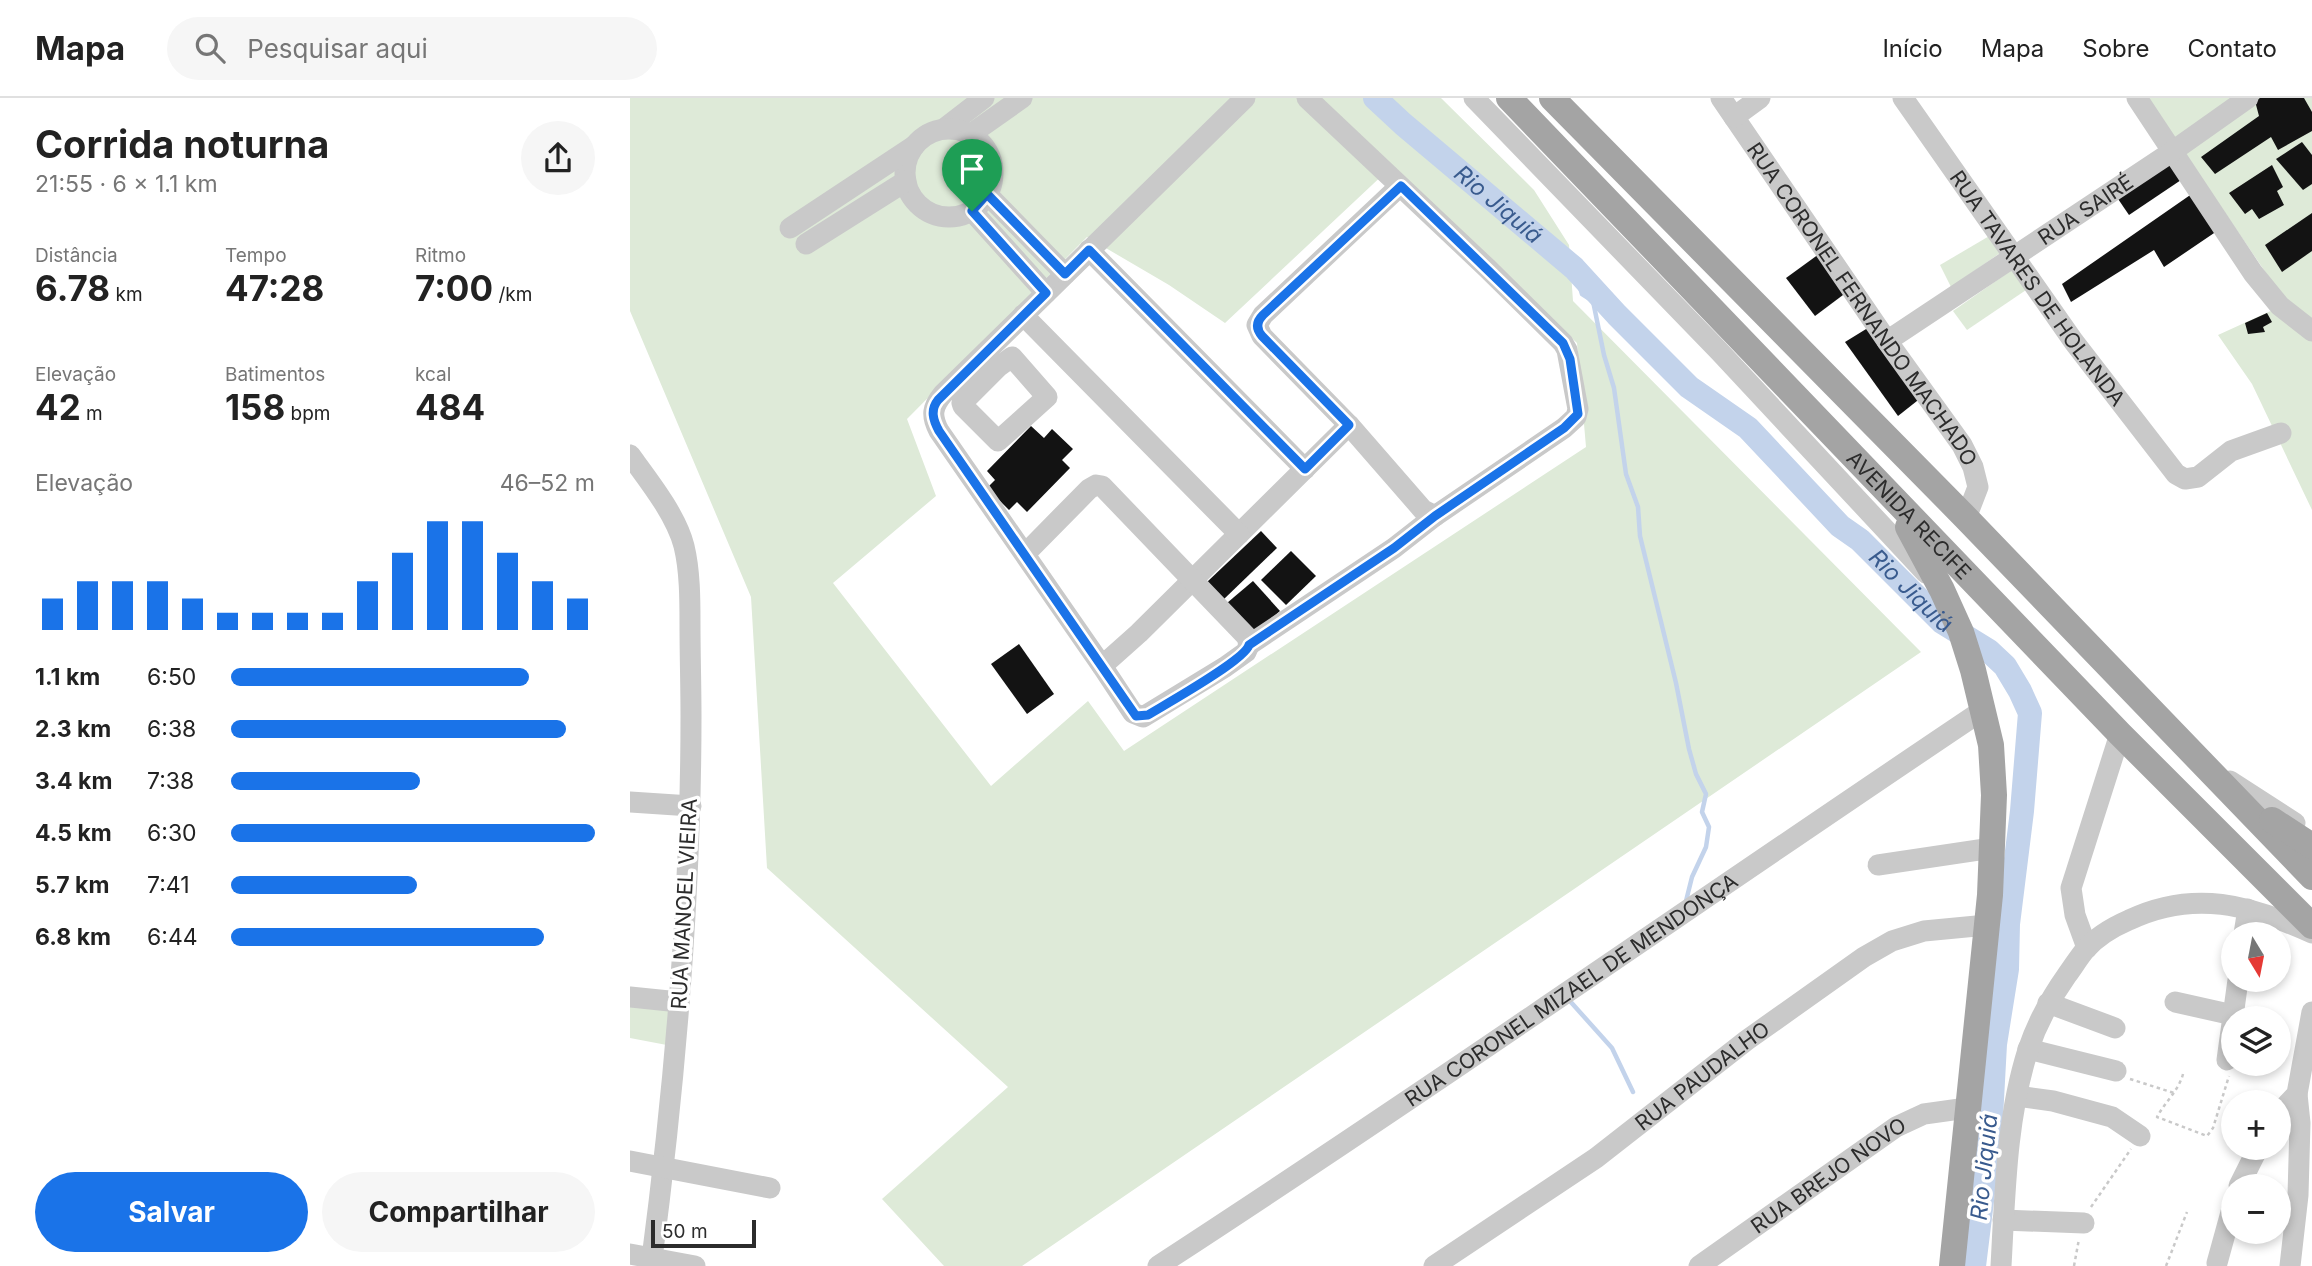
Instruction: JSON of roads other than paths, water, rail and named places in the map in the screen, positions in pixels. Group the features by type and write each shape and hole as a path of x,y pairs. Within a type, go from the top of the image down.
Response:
{"main road":[{"name":"AVENIDA RECIFE","path":"1509,98 2120,734 2312,926"},
{"name":"AVENIDA RECIFE","path":"1552,98 1966,519 2312,877"},
{"path":"1888,490 1942,590 1961,632 1991,745 1994,795 1987,925 1952,1266"},
{"path":"2225,785 2312,846"}],"street":[{"path":"790,228 929,134 945,128 985,98"},
{"path":"971,134 1022,98"},
{"path":"1245,98 1023,315 992,360 966,385 934,405 936,426 1136,716 1143,717 1225,667 1246,652 1249,645 1394,548 1576,417 1578,409 1570,359 1563,343 1307,98"},
{"path":"1474,98 1718,351 1942,590"},
{"name":"RUA CORONEL FERNANDO MACHADO","path":"1721,98 1887,341 1962,445 1973,467 1978,487 1966,519"},
{"path":"1734,117 1760,98"},
{"name":"RUA TAVARES DE HOLANDA","path":"1903,98 2074,342 2176,474 2185,479 2198,477 2231,451 2281,433"},
{"path":"2137,98 2253,273 2280,306 2312,330"},
{"name":"RUA SAIRÉ","path":"1887,341 2248,98"},
{"path":"914,146 906,161 906,181 919,205 930,212 951,216 972,211 987,194 993,180 993,168 984,146 971,134 945,128"},
{"path":"806,244 906,181"},
{"path":"1401,186 1263,315 1257,325 1262,336 1349,425 1423,510 1435,516"},
{"path":"987,194 1065,274"},
{"path":"972,211 1046,293"},
{"path":"1089,250 1305,469"},
{"path":"1023,315 1239,534"},
{"path":"966,385 962,406 998,441 1047,397 1014,357 992,360"},
{"path":"1102,666 1349,425"},
{"name":"RUA MANOEL VIEIRA","path":"630,455 670,513 685,549 690,601 691,806 679,1002 664,1168 651,1262"},
{"path":"1025,554 1079,498 1099,485 1108,491 1247,637 1249,645"},
{"name":"RUA CORONEL MIZAEL DE MENDONÇA","path":"1158,1266 1328,1155 1689,906 1983,710"},
{"path":"2087,948 2075,915 2071,888 2120,734"},
{"path":"2204,763 2255,799 2312,832"},
{"path":"630,802 691,806"},
{"path":"1878,865 1992,848"},
{"path":"2001,1266 2008,1154 2028,1049 2048,1003 2087,948 2112,928 2145,912 2168,905 2207,903 2248,909 2272,915 2312,933"},
{"path":"2246,922 2248,909"},
{"name":"RUA PAUDALHO","path":"1434,1266 1596,1158 1747,1040 1864,957 1892,940 1924,931 1987,925"},
{"path":"630,996 679,1002"},
{"path":"2175,1002 2221,1012"},
{"path":"2048,1003 2115,1028"},
{"path":"2290,1266 2298,1195 2301,1123 2297,1094 2312,1012"},
{"path":"2028,1049 2116,1071"},
{"path":"2291,1100 2297,1094"},
{"path":"2017,1096 2053,1101 2112,1117 2140,1136"},
{"name":"RUA BREJO NOVO","path":"1699,1266 1896,1128 1924,1114 1967,1108"},
{"path":"630,1161 770,1188"},
{"path":"2003,1220 2084,1223"},
{"path":"2217,1263 2222,1244"},
{"path":"630,1254 651,1262 695,1266"}],"waterway":[{"name":"Rio Jiquiá","path":"1375,98 1574,268 1689,387 1748,428 1840,526 1860,540 1942,622 1989,651 2005,666 2020,691 2030,713 2022,811 2008,924 2007,969 1995,1044 1990,1136 1974,1266"},
{"path":"1574,268 1582,294 1593,301 1614,388 1626,474 1638,507 1640,536 1676,683 1689,749 1696,774 1706,794 1702,812 1709,827 1706,847 1692,877 1686,901"},
{"path":"1571,999 1569,1000 1612,1048 1633,1092"}]}
